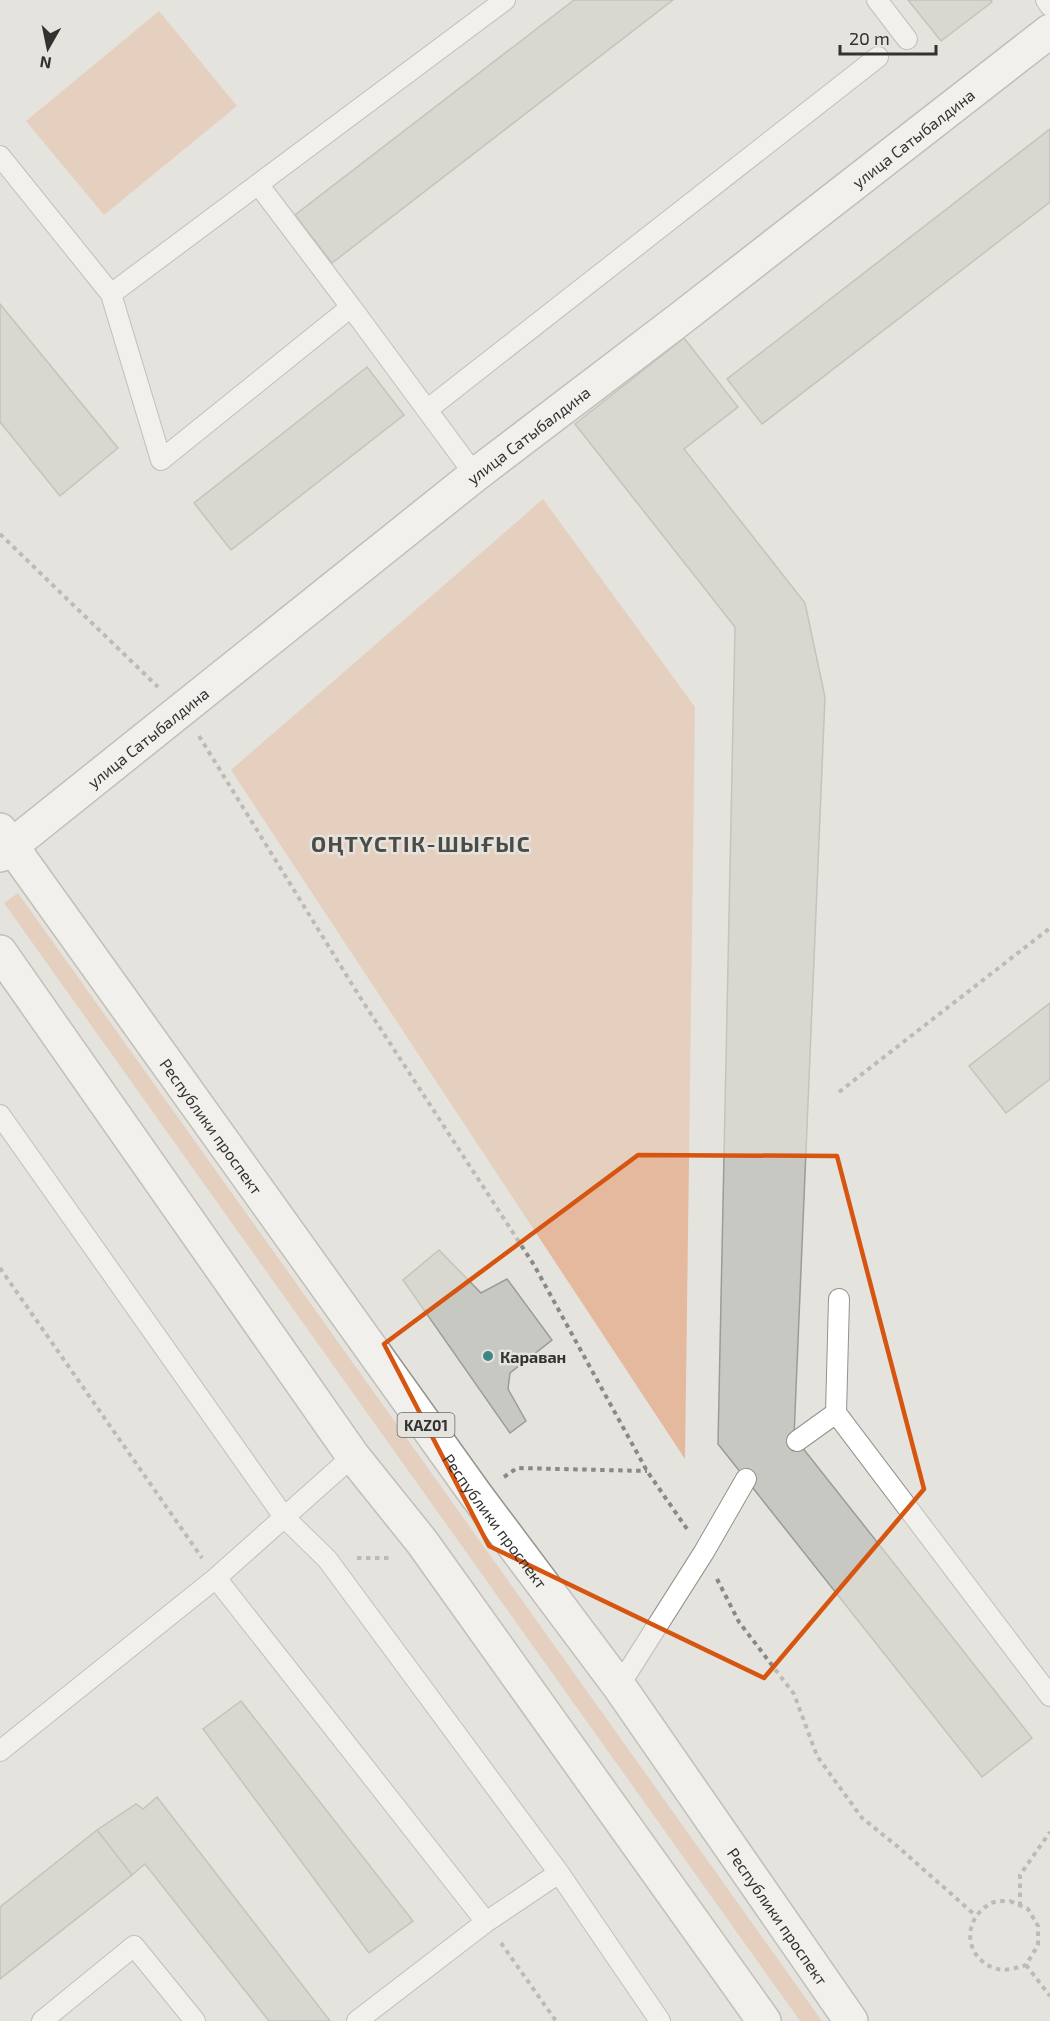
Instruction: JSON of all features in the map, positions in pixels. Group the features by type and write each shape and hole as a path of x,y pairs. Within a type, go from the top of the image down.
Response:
{"main road":[{"name":"улица Сатыбалдина","path":"4,844 183,710 475,475 680,319 1050,31"},
{"name":"Республики проспект","path":"4,844 476,1495 619,1686 851,2021"},
{"path":"0,952 353,1456 422,1542 764,2021"}],"lane":[{"path":"111,294 505,0"},
{"path":"877,0 907,39"},
{"path":"1046,0 1050,6"},
{"path":"428,409 878,57"},
{"path":"0,156 111,294 161,460 351,307"},
{"path":"258,184 475,475"},
{"path":"0,1115 284,1517 327,1559 559,1873 660,2021"},
{"path":"839,1299 836,1413 1050,1696"},
{"path":"797,1441 836,1413"},
{"path":"0,1751 216,1578 353,1456"},
{"path":"619,1686 704,1552 746,1479"},
{"path":"216,1578 486,1922"},
{"path":"357,2021 486,1922 559,1873"},
{"path":"42,2021 134,1947 195,2021"}],"path":[{"path":"0,534 183,710 358,993 534,1265 647,1471 704,1552 739,1622 794,1694 817,1756 862,1818 975,1915"},
{"path":"839,1092 1050,928"},
{"path":"0,1268 216,1578"},
{"path":"517,1468 647,1471"},
{"path":"1020,1906 1020,1875 1050,1832"},
{"path":"1010,1901 1028,1910 1038,1926 1038,1946 1026,1965 1012,1969 995,1969 981,1961 971,1947 969,1931 975,1915 991,1903 1010,1901"},
{"path":"486,1922 556,2021"},
{"path":"1026,1965 1050,1996"}],"highlighted area":[{"path":"638,1155 837,1156 924,1489 764,1678 489,1546 384,1344"}],"shaded area":[{"path":"159,11 237,106 104,215 26,121"},
{"path":"543,499 695,707 685,1459 231,770"},
{"path":"18,893 822,2021 800,2021 4,903"}],"building":[{"path":"574,0 673,0 332,263 295,215"},
{"path":"908,0 991,0 992,2 941,41"},
{"path":"1050,129 1050,202 762,424 727,379"},
{"path":"0,304 118,448 60,496 0,422"},
{"path":"684,338 738,407 684,449 805,603 825,697 794,1437 1032,1738 982,1777 718,1444 735,627 575,424"},
{"path":"367,367 404,415 231,550 194,503"},
{"path":"1050,1003 1050,1079 1006,1113 969,1066"},
{"path":"439,1250 481,1293 507,1279 552,1340 510,1373 508,1389 526,1421 510,1433 403,1280"},
{"path":"241,1701 413,1921 369,1953 203,1729"},
{"path":"157,1797 330,2021 269,2021 145,1864 132,1875 97,1830 136,1804 143,1809"},
{"path":"97,1830 132,1875 0,1979 0,1907"}],"place":[{"name":"Караван","path":"488,1356"}],"district":[{"name":"ОҢТҮСТІК-ШЫҒЫС","path":"421,843"}]}
